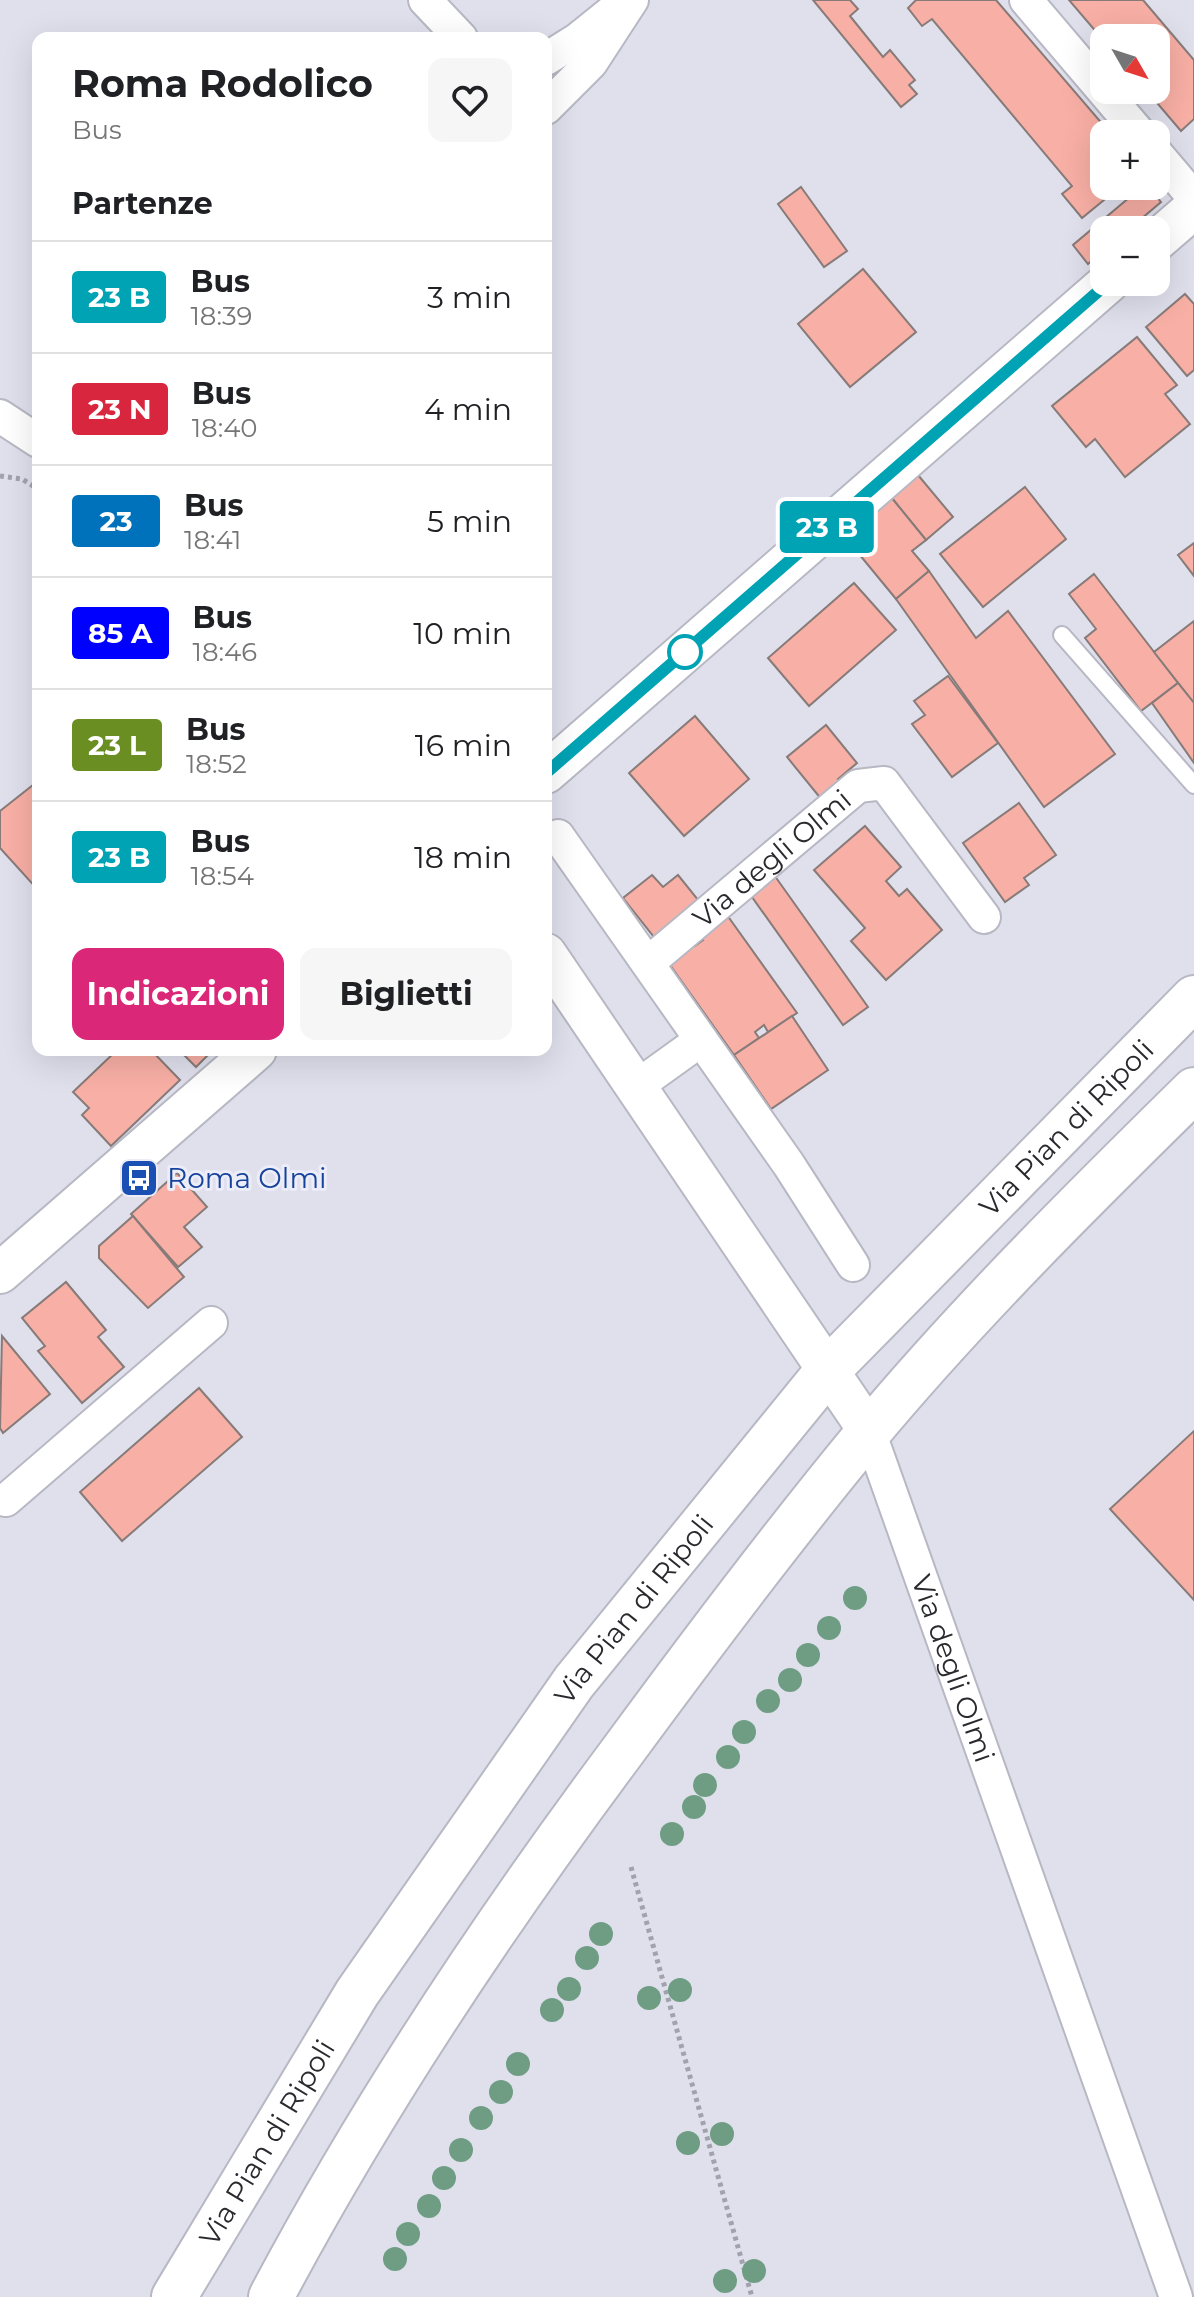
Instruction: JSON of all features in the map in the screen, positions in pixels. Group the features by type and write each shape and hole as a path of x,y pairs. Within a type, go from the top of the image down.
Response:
{"main road":[{"name":"Via Pian di Ripoli","path":"174,2297 266,2139 357,1993 442,1866 574,1682 829,1369 1194,998"},
{"path":"271,2297 416,2050 527,1880 655,1706 869,1431 1075,1209 1194,1090"}],"street":[{"path":"425,0 455,32"},
{"path":"552,55 578,39 625,0"},
{"path":"552,102 591,63 632,0"},
{"path":"1026,0 1128,120"},
{"path":"1170,170 1194,198"},
{"path":"1170,229 1194,208"},
{"path":"552,768 1093,296"},
{"path":"0,416 32,437"},
{"name":"Via degli Olmi","path":"648,963 858,786 884,783 984,917"},
{"path":"558,836 853,1265"},
{"name":"Via degli Olmi","path":"552,963 869,1431 1176,2297"},
{"path":"637,1086 701,1040"},
{"path":"0,1273 249,1056"},
{"path":"2,1499 211,1323"}],"lane":[{"path":"1062,635 1194,785"}],"path":[{"path":"0,476 22,479 32,485"},
{"path":"631,1867 752,2297"}],"building":[{"path":"813,0 850,0 858,9 850,16 883,57 890,50 915,80 909,85 917,94 901,107"},
{"path":"916,0 996,0 1099,120 1090,120 1090,200 1104,200 1082,218 1062,194 1072,186 932,19 922,26 908,8"},
{"path":"1069,0 1143,0 1163,24 1090,24"},
{"path":"1170,32 1194,60 1194,119 1181,131 1158,104 1170,104"},
{"path":"801,187 847,251 824,267 778,204"},
{"path":"1126,200 1161,202 1144,216 1107,216"},
{"path":"1090,231 1090,262 1088,264 1073,245"},
{"path":"863,269 916,332 850,387 798,324"},
{"path":"1185,294 1194,304 1194,370 1187,376 1146,327"},
{"path":"1137,337 1177,385 1165,394 1190,424 1125,477 1095,439 1086,447 1052,406"},
{"path":"918,475 953,517 926,540 891,497"},
{"path":"1025,487 1066,539 983,607 940,554"},
{"path":"891,497 926,540 912,551 929,571 896,599 845,537"},
{"path":"1194,543 1194,576 1178,555"},
{"path":"929,571 976,638 1008,611 1115,754 1044,807 896,599"},
{"path":"1094,574 1178,683 1141,711 1085,638 1096,629 1069,594"},
{"path":"854,583 896,630 809,706 768,658"},
{"path":"1194,621 1194,703 1154,652"},
{"path":"948,676 998,743 952,777 912,724 925,715 914,701"},
{"path":"1178,683 1194,703 1194,763 1152,703"},
{"path":"695,716 749,779 684,836 629,773"},
{"path":"826,725 857,763 838,779 842,783 822,800 787,757"},
{"path":"32,786 32,883 0,848 0,811"},
{"path":"1019,803 1056,855 1024,878 1029,885 1005,902 963,843"},
{"path":"865,826 901,867 886,881 899,896 907,889 942,930 886,980 851,941 865,928 814,870"},
{"path":"772,872 868,1007 843,1025 747,890"},
{"path":"652,875 663,887 678,875 699,901 654,937 623,898"},
{"path":"727,915 797,1013 768,1032 764,1025 755,1032 759,1038 734,1055 665,958 690,940 695,946 703,940 699,935"},
{"path":"792,1016 828,1070 771,1109 734,1055"},
{"path":"111,1056 157,1056 180,1080 111,1146 82,1115 89,1108 73,1092"},
{"path":"185,1056 207,1056 196,1067"},
{"path":"177,1173 207,1207 184,1227 202,1247 178,1267 131,1214"},
{"path":"133,1216 184,1277 148,1308 99,1258 99,1246"},
{"path":"66,1282 106,1330 98,1337 124,1367 82,1403 38,1351 45,1346 22,1318"},
{"path":"2,1336 50,1394 3,1433 0,1428"},
{"path":"199,1388 242,1437 122,1541 80,1492"},
{"path":"1194,1431 1194,1600 1110,1509"}],"bus line":[{"path":"552,768 1093,296"}],"place":[{"name":"Roma Olmi","path":"139,1178"}]}
